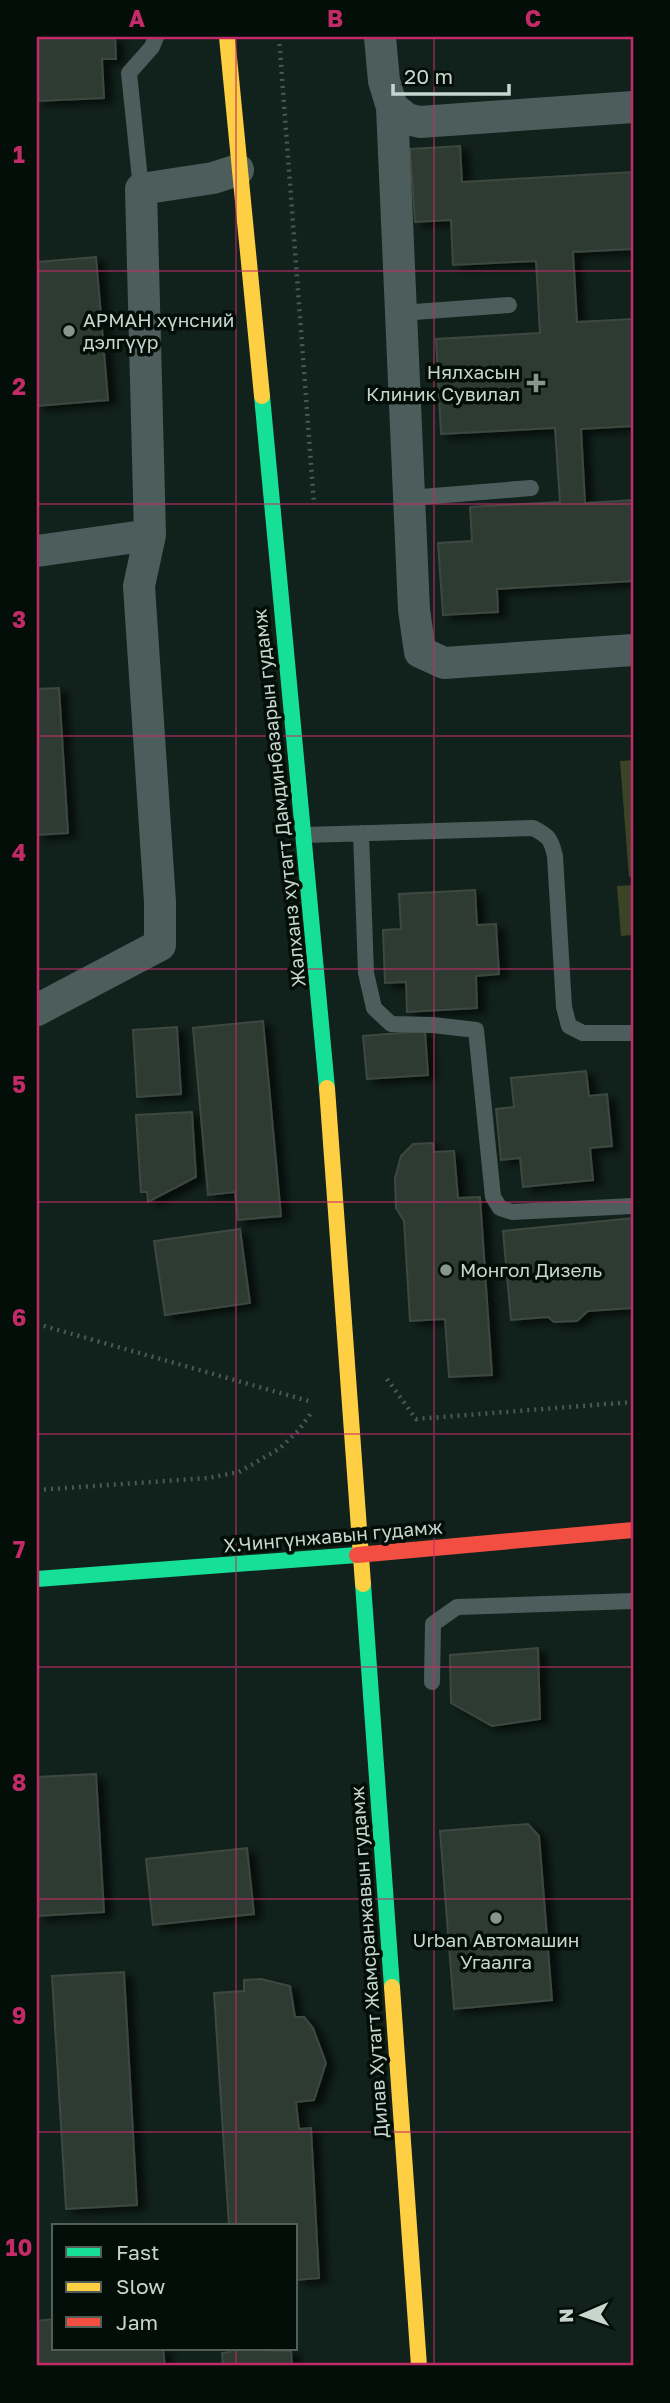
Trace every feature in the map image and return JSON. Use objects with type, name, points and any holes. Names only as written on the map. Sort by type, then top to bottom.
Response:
[{"type":"main road","name":"Жалханз хутагт Дамдинбазарын гудамж","points":[[227,37],[322,1020],[360,1555]]},
{"type":"main road","name":"Х.Чингүнжавын гудамж","points":[[37,1580],[633,1530]]},
{"type":"main road","name":"Дилав Хутагт Жамсранжавын гудамж","points":[[360,1555],[419,2366]]},
{"type":"street","points":[[380,37],[384,81],[392,107],[414,610],[420,652],[444,663],[633,650]]},
{"type":"street","points":[[392,107],[407,119],[420,122],[633,107]]},
{"type":"street","points":[[37,1010],[160,945],[160,902],[139,586],[150,535],[141,189],[213,178],[238,170]]},
{"type":"street","points":[[37,551],[150,535]]},
{"type":"lane","points":[[141,189],[129,73],[152,47],[156,37]]},
{"type":"lane","points":[[401,313],[509,304]]},
{"type":"lane","points":[[409,498],[531,488]]},
{"type":"lane","points":[[305,835],[533,828],[542,832],[552,840],[555,856],[564,1007],[569,1026],[583,1033],[633,1033]]},
{"type":"lane","points":[[361,833],[366,973],[374,1008],[391,1024],[476,1030],[493,1197],[500,1208],[512,1212],[633,1206]]},
{"type":"lane","points":[[432,1682],[433,1624],[457,1607],[633,1601]]},
{"type":"path","points":[[37,1324],[317,1404],[298,1431],[279,1450],[239,1472],[208,1478],[37,1490]]},
{"type":"path","points":[[416,1419],[633,1402]]},
{"type":"green space","points":[[633,760],[633,876],[629,877],[620,761]]},
{"type":"green space","points":[[633,885],[633,935],[621,936],[617,886]]},
{"type":"building","points":[[37,37],[115,37],[116,59],[102,59],[104,98],[37,101]]},
{"type":"building","name":"Нялхасын Клиник Сувилал","points":[[460,146],[462,182],[633,172],[633,249],[573,252],[577,322],[633,319],[633,426],[581,429],[585,503],[633,500],[633,581],[497,589],[498,612],[443,615],[438,543],[472,541],[470,507],[560,502],[555,428],[441,434],[436,339],[540,333],[536,261],[453,265],[451,220],[415,222],[410,149]]},
{"type":"building","name":"АРМАН хүнсний дэлгүүр","points":[[96,257],[108,400],[37,406],[37,262]]},
{"type":"building","points":[[59,688],[68,833],[37,835],[37,689]]},
{"type":"building","points":[[475,890],[477,925],[496,924],[499,974],[476,976],[477,1008],[407,1012],[406,982],[385,983],[383,930],[401,929],[399,894]]},
{"type":"building","points":[[263,1021],[281,1216],[238,1220],[235,1192],[208,1195],[193,1028]]},
{"type":"building","points":[[177,1027],[181,1094],[137,1097],[133,1030]]},
{"type":"building","points":[[425,1031],[428,1075],[367,1079],[363,1036]]},
{"type":"building","points":[[586,1071],[589,1096],[607,1094],[612,1146],[590,1148],[593,1180],[523,1187],[520,1158],[501,1160],[496,1109],[514,1107],[511,1078]]},
{"type":"building","points":[[192,1112],[196,1177],[148,1202],[147,1192],[141,1192],[136,1115]]},
{"type":"building","name":"Монгол Дизель","points":[[433,1143],[434,1152],[454,1151],[458,1198],[480,1197],[492,1375],[449,1377],[445,1319],[410,1321],[404,1221],[396,1208],[395,1178],[401,1156],[413,1144]]},
{"type":"building","points":[[633,1218],[633,1308],[588,1311],[577,1321],[554,1322],[548,1317],[511,1320],[503,1231]]},
{"type":"building","points":[[240,1229],[250,1303],[165,1315],[154,1241]]},
{"type":"building","points":[[538,1648],[540,1719],[492,1726],[451,1703],[450,1655]]},
{"type":"building","points":[[96,1774],[104,1912],[37,1916],[37,1777]]},
{"type":"building","name":"Urban Автомашин Угаалга","points":[[528,1824],[539,1836],[552,2000],[454,2009],[440,1831]]},
{"type":"building","points":[[247,1848],[254,1914],[153,1925],[146,1859]]},
{"type":"building","points":[[124,1972],[137,2205],[66,2209],[52,1976]]},
{"type":"building","points":[[261,1979],[290,1986],[295,2017],[304,2017],[313,2028],[326,2063],[314,2100],[296,2102],[299,2129],[311,2128],[319,2278],[298,2280],[298,2224],[229,2224],[214,1993],[244,1991],[244,1980]]},
{"type":"building","points":[[52,2319],[52,2350],[163,2350],[165,2366],[37,2366],[37,2321]]},
{"type":"building","points":[[291,2351],[292,2366],[223,2366],[222,2353]]},
{"type":"traffic: fast","points":[[262,396],[327,1088]]},
{"type":"traffic: fast","points":[[37,1579],[357,1555]]},
{"type":"traffic: fast","points":[[363,1584],[392,1987]]},
{"type":"traffic: slow","points":[[227,37],[262,396]]},
{"type":"traffic: slow","points":[[327,1088],[363,1584]]},
{"type":"traffic: slow","points":[[392,1987],[419,2366]]},
{"type":"traffic: jam","points":[[357,1555],[633,1530]]},
{"type":"place","name":"АРМАН хүнсний дэлгүүр","points":[[69,331]]},
{"type":"place","name":"Нялхасын Клиник Сувилал","points":[[536,383]]},
{"type":"place","name":"Монгол Дизель","points":[[446,1270]]},
{"type":"place","name":"Urban Автомашин Угаалга","points":[[496,1918]]}]
